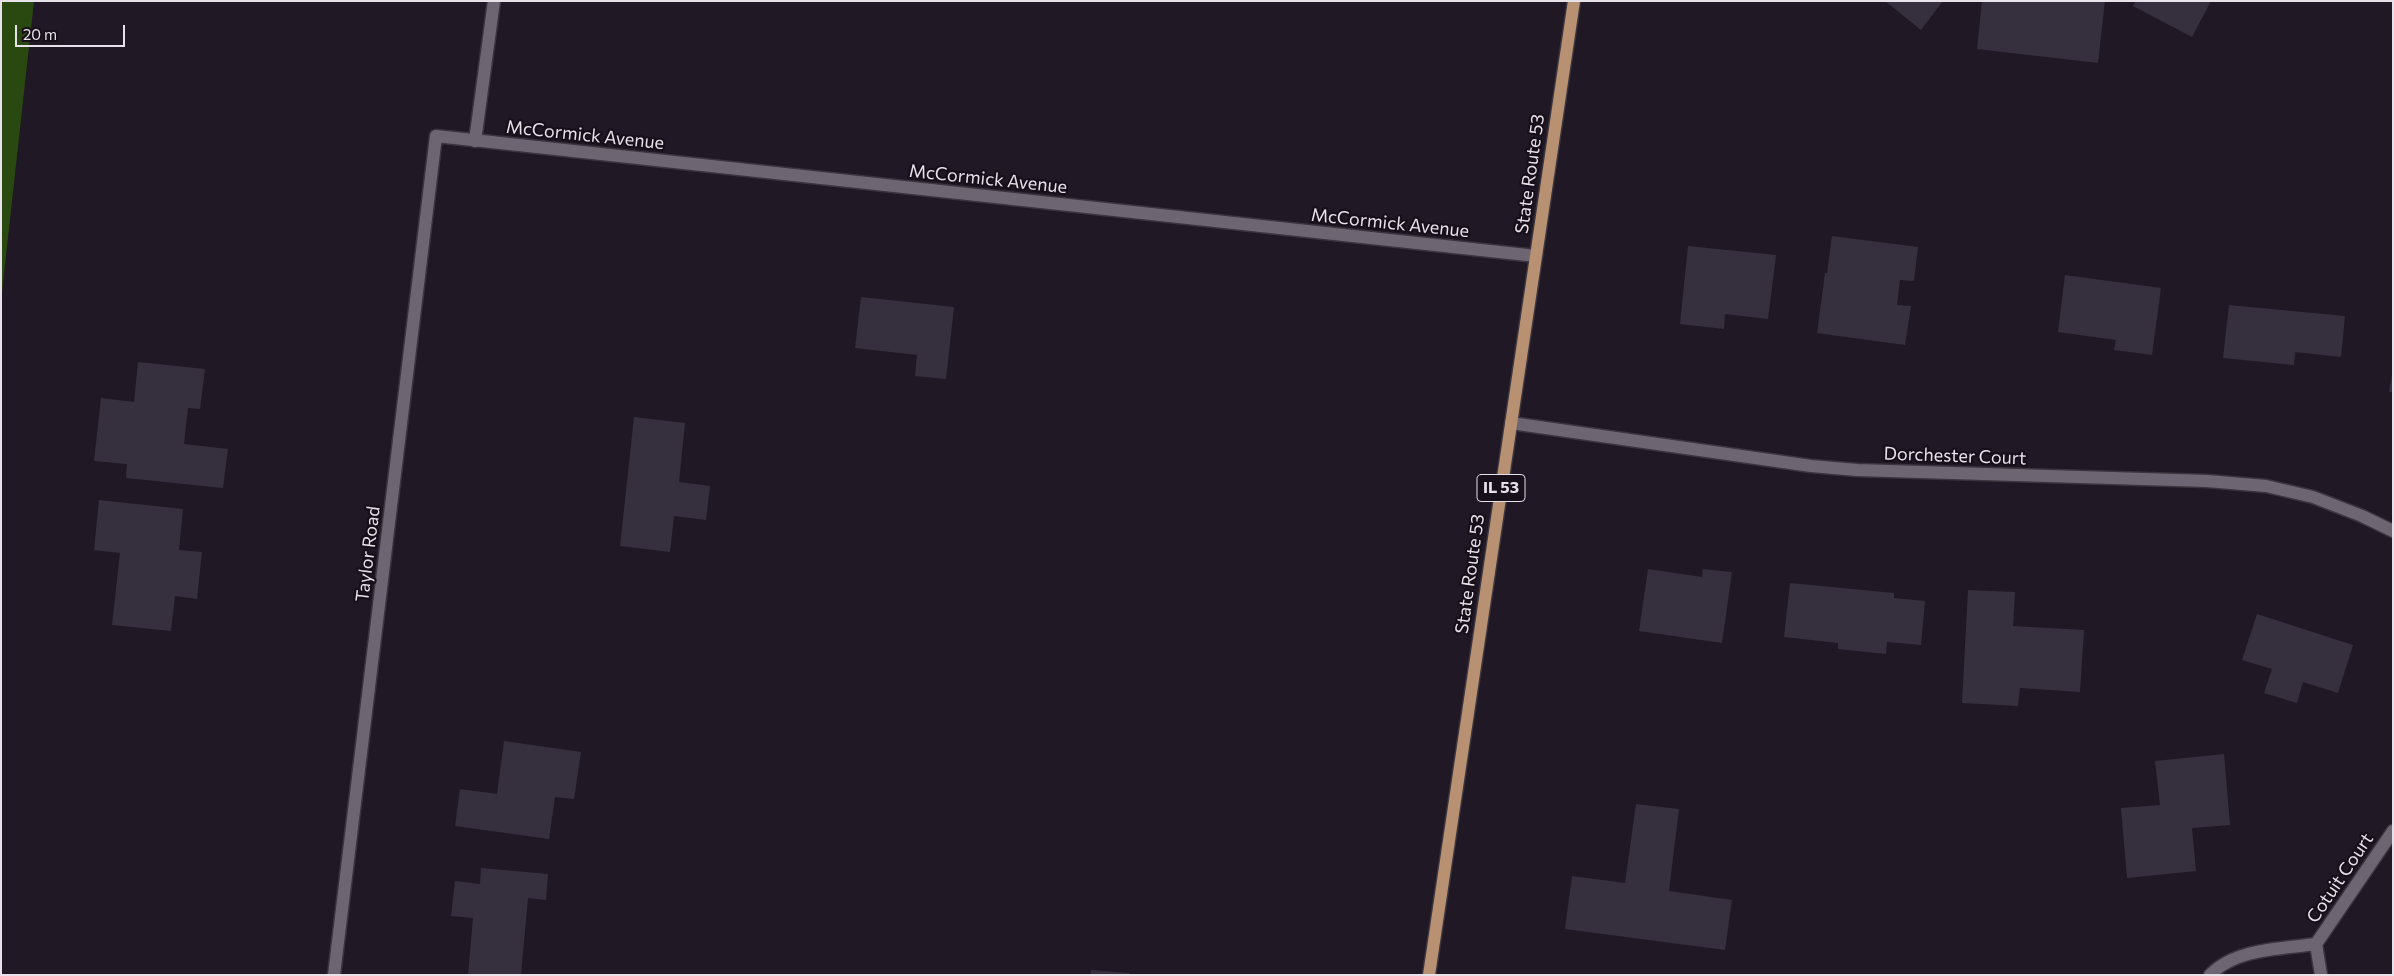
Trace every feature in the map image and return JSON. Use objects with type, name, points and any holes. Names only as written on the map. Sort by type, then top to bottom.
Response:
[{"type":"main road","name":"State Route 53","points":[[1429,975],[1574,1]]},
{"type":"street","points":[[475,141],[494,1]]},
{"type":"street","name":"McCormick Avenue","points":[[436,136],[1536,256]]},
{"type":"street","name":"Taylor Road","points":[[334,975],[436,136]]},
{"type":"street","name":"Dorchester Court","points":[[1511,423],[1811,466],[1857,470],[2207,481],[2266,486],[2313,497],[2362,516],[2393,531]]},
{"type":"street","name":"Cotuit Court","points":[[2321,975],[2316,944],[2393,832]]},
{"type":"street","name":"Cotuit Court","points":[[2210,975],[2219,966],[2240,956],[2316,944]]},
{"type":"green space","points":[[1,1],[34,1],[1,301]]},
{"type":"building","points":[[1885,1],[1943,1],[1921,30]]},
{"type":"building","points":[[1982,1],[2105,1],[2098,63],[1977,49]]},
{"type":"building","points":[[2136,1],[2211,1],[2192,37],[2133,6]]},
{"type":"building","points":[[1832,236],[1918,247],[1914,281],[1900,280],[1897,305],[1911,306],[1905,345],[1817,333]]},
{"type":"building","points":[[1688,246],[1776,255],[1768,319],[1725,314],[1724,329],[1680,324]]},
{"type":"building","points":[[2065,275],[2161,288],[2152,355],[2114,350],[2116,340],[2058,332]]},
{"type":"building","points":[[861,297],[954,307],[946,379],[915,376],[917,355],[855,348]]},
{"type":"building","points":[[2229,305],[2345,316],[2341,357],[2295,352],[2294,365],[2223,358]]},
{"type":"building","points":[[138,362],[205,369],[200,409],[188,408],[184,444],[228,449],[223,488],[126,478],[127,464],[94,461],[101,398],[134,402]]},
{"type":"building","points":[[2392,375],[2393,392],[2389,392]]},
{"type":"building","points":[[634,417],[685,423],[679,482],[710,486],[706,520],[674,516],[670,552],[620,546]]},
{"type":"building","points":[[99,500],[183,509],[179,550],[202,552],[197,599],[175,596],[171,631],[112,625],[120,553],[94,550]]},
{"type":"building","points":[[1648,569],[1702,577],[1703,569],[1732,572],[1722,643],[1639,631]]},
{"type":"building","points":[[1790,583],[1894,593],[1894,598],[1925,601],[1921,645],[1887,642],[1886,654],[1838,649],[1838,643],[1784,637]]},
{"type":"building","points":[[1968,590],[2015,592],[2013,626],[2084,630],[2080,692],[2020,688],[2018,706],[1962,703]]},
{"type":"building","points":[[2257,614],[2353,645],[2338,693],[2303,682],[2297,703],[2264,693],[2272,669],[2242,660]]},
{"type":"building","points":[[504,741],[581,752],[574,799],[555,797],[549,839],[455,826],[460,789],[497,794]]},
{"type":"building","points":[[2224,754],[2230,825],[2192,828],[2196,871],[2127,878],[2121,808],[2160,805],[2155,761]]},
{"type":"building","points":[[1636,804],[1679,809],[1669,891],[1732,900],[1725,950],[1565,929],[1572,876],[1625,883]]},
{"type":"building","points":[[481,868],[548,874],[546,900],[528,898],[521,975],[468,975],[473,918],[451,916],[455,881],[480,884]]},
{"type":"building","points":[[1091,970],[1129,973],[1129,975],[1090,975]]}]
